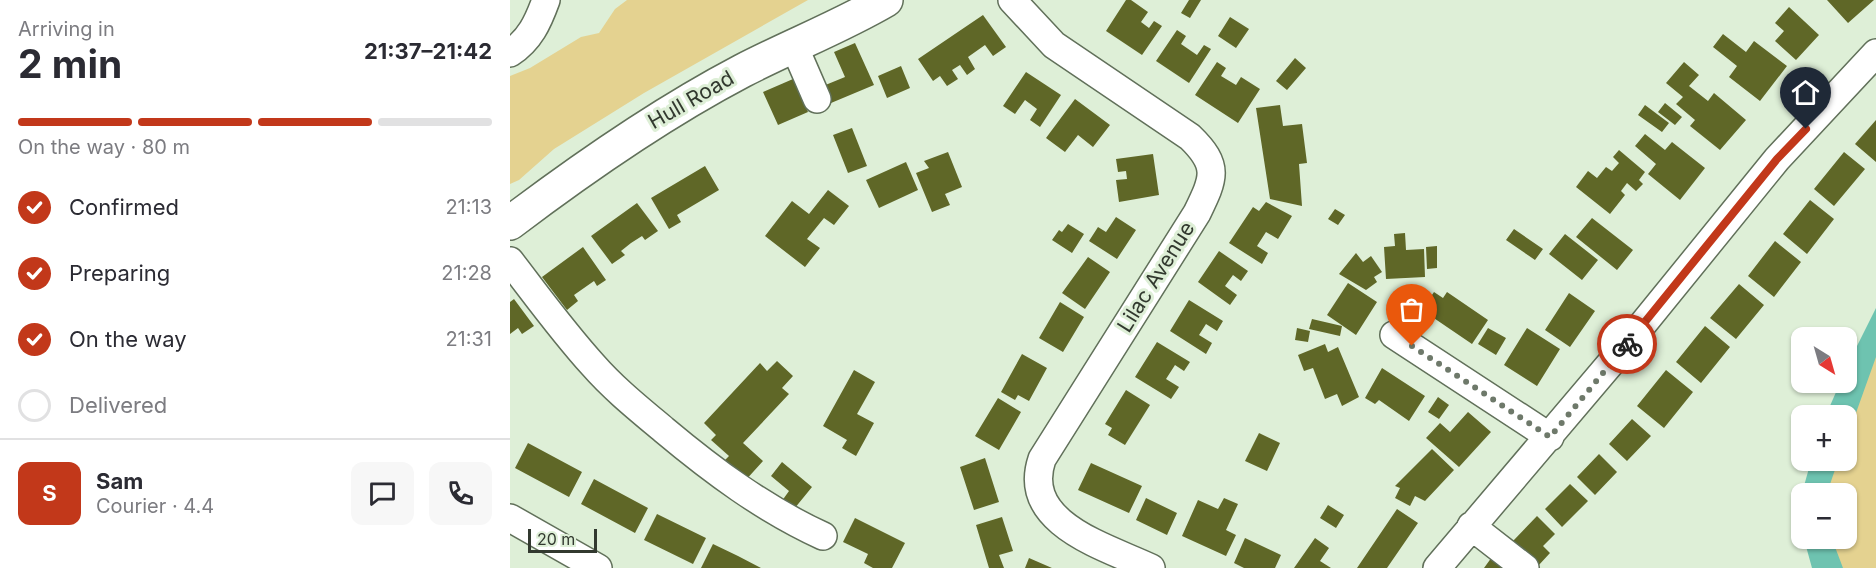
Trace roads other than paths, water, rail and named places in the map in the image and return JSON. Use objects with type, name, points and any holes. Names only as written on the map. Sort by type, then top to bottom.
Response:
[{"type":"main road","name":"Hull Road","points":[[510,223],[625,139],[743,70],[886,0]]},
{"type":"street","points":[[510,53],[518,48],[537,25],[546,0]]},
{"type":"street","name":"Lilac Avenue","points":[[1012,0],[1054,45],[1190,137],[1206,152],[1212,168],[1209,188],[1197,213],[1042,459],[1037,473],[1040,493],[1048,510],[1058,522],[1073,532],[1151,568]]},
{"type":"street","points":[[794,46],[817,99]]},
{"type":"street","points":[[1437,568],[1550,437],[1777,159],[1876,53]]},
{"type":"street","points":[[510,261],[594,367],[631,402],[720,474],[759,502],[798,525],[824,536]]},
{"type":"street","points":[[1395,335],[1550,437]]},
{"type":"street","points":[[510,518],[598,568]]},
{"type":"street","points":[[1472,526],[1525,568]]},
{"type":"water","points":[[1876,308],[1876,357],[1857,410],[1857,405],[1830,405],[1836,393],[1857,393],[1857,346]]},
{"type":"water","points":[[1808,471],[1835,471],[1830,483],[1805,483]]},
{"type":"water","points":[[1807,549],[1836,549],[1843,568],[1812,568]]}]
